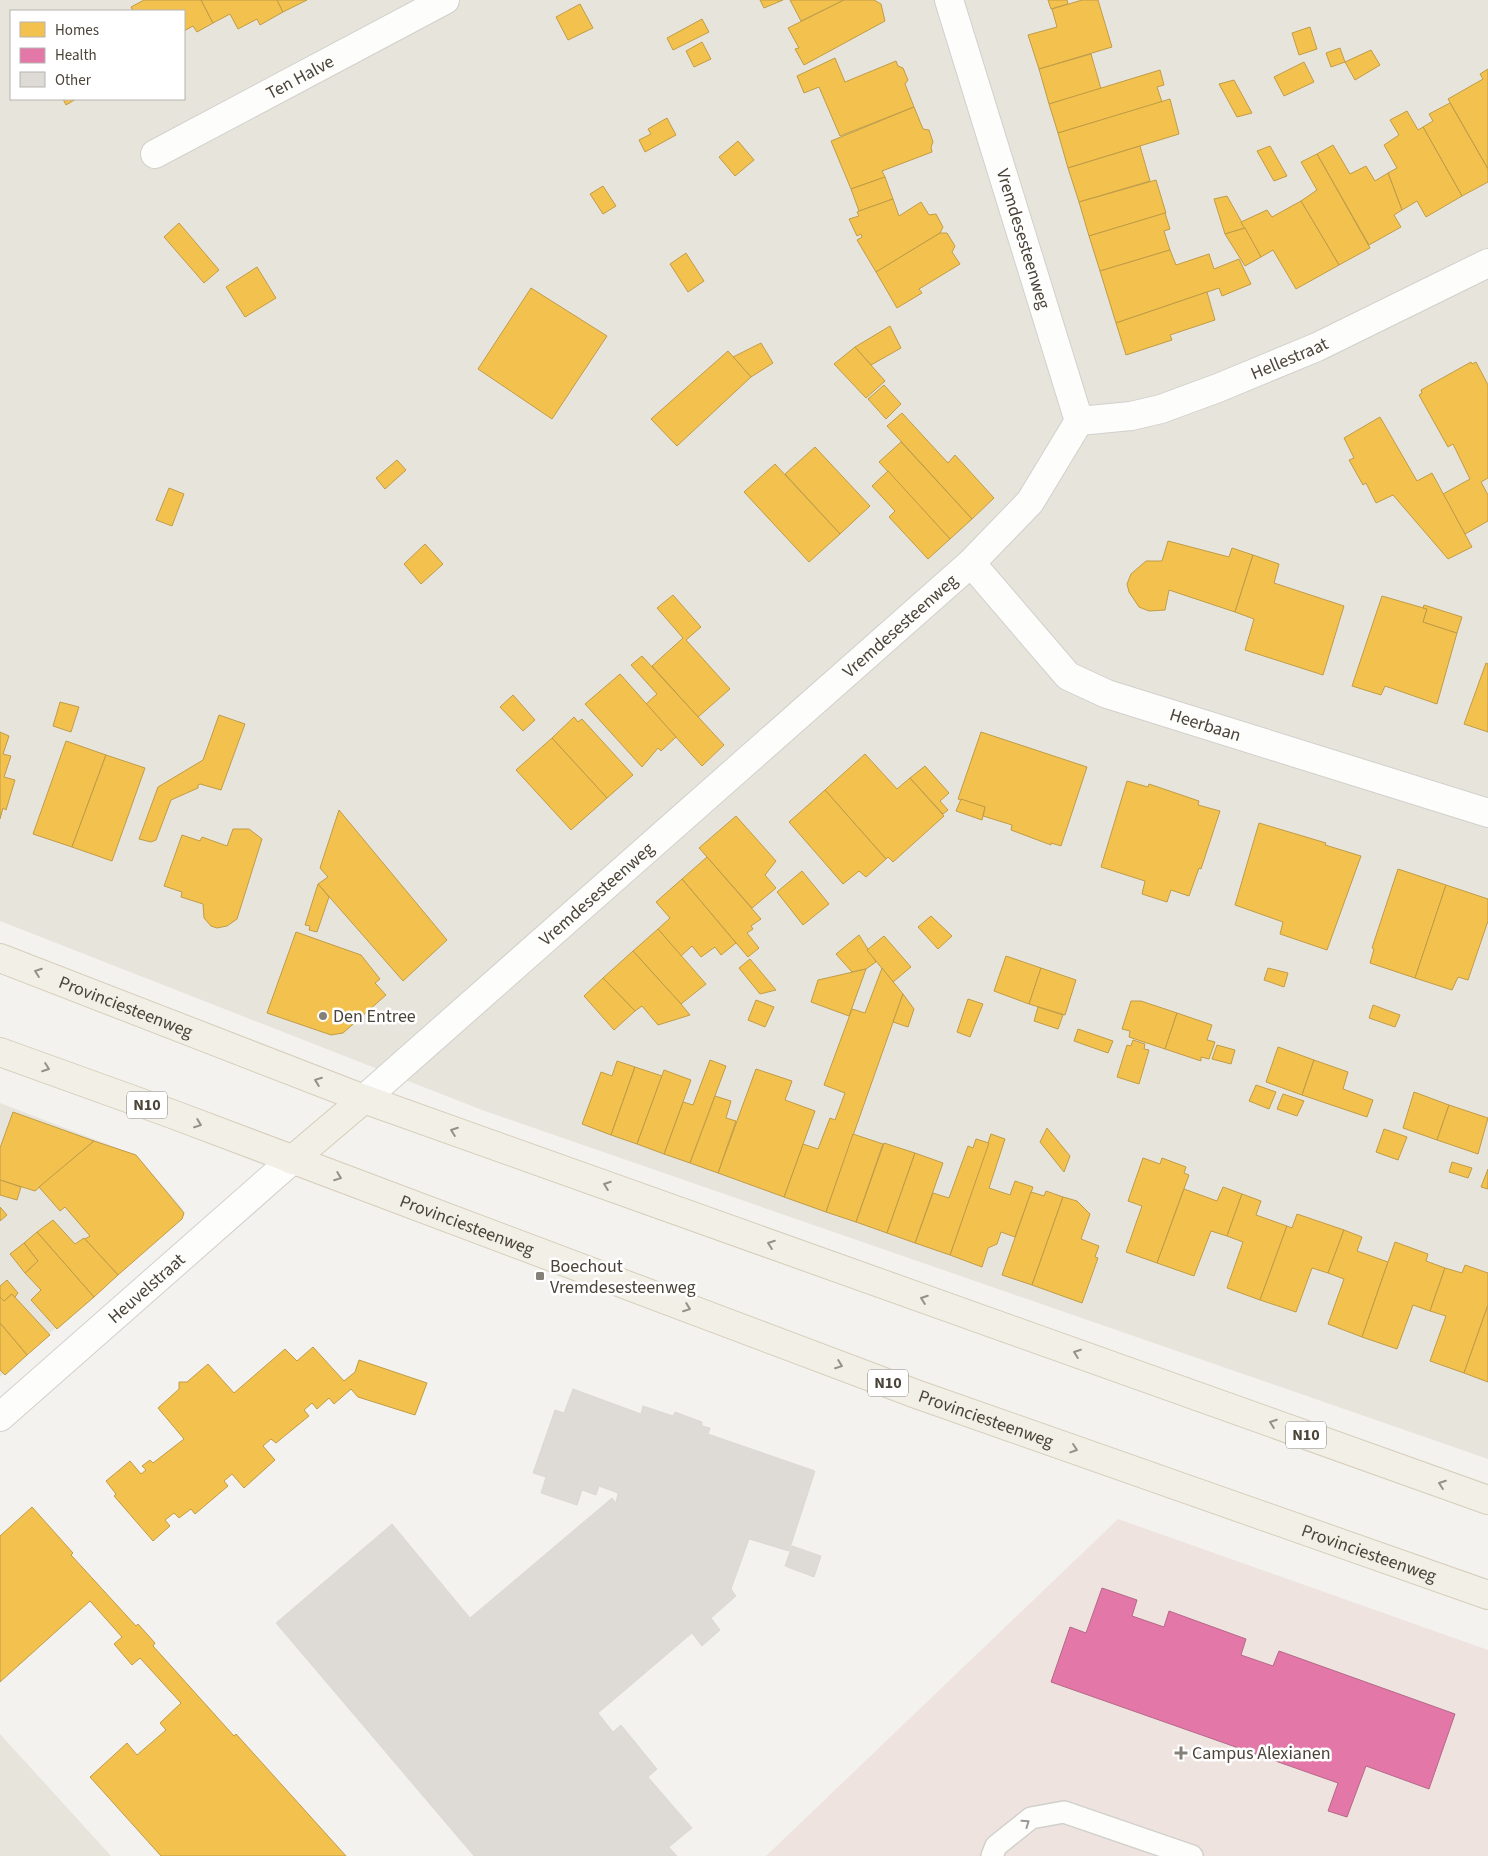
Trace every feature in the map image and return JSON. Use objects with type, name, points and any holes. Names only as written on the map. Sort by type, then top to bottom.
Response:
[{"type":"main road","name":"Provinciesteenweg","points":[[0,958],[364,1099],[1488,1500]]},
{"type":"main road","name":"Provinciesteenweg","points":[[0,1052],[916,1394],[1488,1595]]},
{"type":"main road","points":[[292,1160],[364,1099]]},
{"type":"street","name":"Ten Halve","points":[[155,154],[444,0]]},
{"type":"street","name":"Vremdesesteenweg","points":[[364,1099],[971,563],[1030,502],[1079,421],[949,0]]},
{"type":"street","name":"Hellestraat","points":[[1079,421],[1131,416],[1161,409],[1218,388],[1317,348],[1488,263]]},
{"type":"street","name":"Heerbaan","points":[[971,563],[1068,676],[1107,694],[1488,813]]},
{"type":"street","name":"Heuvelstraat","points":[[0,1417],[292,1160]]},
{"type":"lane","points":[[992,1856],[996,1846],[1031,1818],[1064,1812],[1192,1856]]},
{"type":"shaded area","points":[[0,0],[1488,0],[1488,1459],[482,1110],[0,921]]},
{"type":"shaded area","points":[[0,1103],[136,1155],[183,1209],[184,1215],[0,1377]]},
{"type":"shaded area","name":"Campus Alexianen","points":[[1118,1519],[1488,1650],[1488,1856],[766,1856]]},
{"type":"shaded area","points":[[0,1734],[111,1856],[0,1856]]},
{"type":"building: Homes","points":[[144,0],[201,0],[213,23],[197,32],[193,26],[185,30],[185,10],[132,10],[131,7]]},
{"type":"building: Homes","points":[[201,0],[277,0],[283,12],[260,25],[257,19],[238,29],[230,14],[213,23]]},
{"type":"building: Homes","points":[[277,0],[307,0],[283,12]]},
{"type":"building: Homes","points":[[760,0],[783,0],[764,8]]},
{"type":"building: Homes","points":[[790,0],[844,0],[801,21]]},
{"type":"building: Homes","points":[[844,0],[874,0],[881,4],[885,21],[804,65],[795,49],[799,48],[788,28]]},
{"type":"building: Homes","points":[[1048,0],[1067,0],[1068,4],[1051,9]]},
{"type":"building: Homes","points":[[1082,0],[1098,0],[1112,47],[1039,69],[1028,35],[1057,27],[1052,9]]},
{"type":"building: Homes","points":[[580,4],[593,28],[568,40],[556,17]]},
{"type":"building: Homes","points":[[702,19],[709,32],[673,50],[667,38]]},
{"type":"building: Homes","points":[[1310,27],[1317,49],[1299,55],[1292,33]]},
{"type":"building: Homes","points":[[702,42],[711,59],[694,67],[686,51]]},
{"type":"building: Homes","points":[[1340,48],[1345,62],[1331,67],[1326,53]]},
{"type":"building: Homes","points":[[1371,50],[1380,65],[1355,80],[1345,62]]},
{"type":"building: Homes","points":[[1091,54],[1101,89],[1049,104],[1039,69]]},
{"type":"building: Homes","points":[[835,58],[845,82],[896,61],[898,66],[903,68],[908,80],[905,84],[914,107],[840,136],[819,87],[804,93],[797,76]]},
{"type":"building: Homes","points":[[1304,62],[1314,82],[1284,96],[1274,77]]},
{"type":"building: Homes","points":[[1488,69],[1488,169],[1448,99],[1483,79],[1480,74]]},
{"type":"building: Homes","points":[[1160,70],[1164,85],[1157,87],[1162,102],[1058,133],[1049,104]]},
{"type":"building: Homes","points":[[1234,80],[1252,113],[1237,117],[1219,84]]},
{"type":"building: Homes","points":[[1170,99],[1179,134],[1068,168],[1058,133]]},
{"type":"building: Homes","points":[[64,100],[74,100],[66,105]]},
{"type":"building: Homes","points":[[1450,103],[1488,169],[1488,182],[1462,196],[1423,127],[1433,121],[1429,114]]},
{"type":"building: Homes","points":[[914,107],[923,129],[929,130],[933,142],[932,152],[882,171],[885,177],[851,189],[831,141]]},
{"type":"building: Homes","points":[[1407,111],[1418,130],[1423,127],[1462,196],[1426,217],[1417,201],[1402,210],[1388,173],[1397,168],[1384,145],[1399,135],[1390,120]]},
{"type":"building: Homes","points":[[667,118],[676,135],[645,152],[639,140],[651,134],[648,129]]},
{"type":"building: Homes","points":[[738,141],[754,160],[735,176],[719,157]]},
{"type":"building: Homes","points":[[1333,145],[1350,174],[1366,166],[1375,181],[1388,173],[1402,210],[1394,215],[1401,227],[1369,245],[1317,154]]},
{"type":"building: Homes","points":[[1140,146],[1150,181],[1079,202],[1068,168]]},
{"type":"building: Homes","points":[[1270,146],[1287,176],[1274,181],[1257,151]]},
{"type":"building: Homes","points":[[1317,154],[1370,248],[1339,265],[1301,201],[1317,190],[1301,162]]},
{"type":"building: Homes","points":[[885,177],[893,199],[859,211],[851,189]]},
{"type":"building: Homes","points":[[1156,180],[1166,213],[1089,236],[1079,202]]},
{"type":"building: Homes","points":[[603,186],[616,206],[603,214],[590,194]]},
{"type":"building: Homes","points":[[1227,196],[1245,228],[1225,234],[1214,199]]},
{"type":"building: Homes","points":[[893,199],[899,216],[921,202],[929,215],[936,214],[943,227],[940,233],[876,272],[857,240],[862,237],[861,234],[857,236],[849,219],[859,216],[857,212],[859,211]]},
{"type":"building: Homes","points":[[1301,201],[1339,265],[1296,289],[1273,250],[1261,257],[1241,222],[1267,210],[1272,217]]},
{"type":"building: Homes","points":[[1165,213],[1170,229],[1164,231],[1170,250],[1100,271],[1089,236]]},
{"type":"building: Homes","points":[[179,223],[219,270],[204,283],[164,237]]},
{"type":"building: Homes","points":[[1245,228],[1261,257],[1245,266],[1225,234]]},
{"type":"building: Homes","points":[[940,233],[947,233],[955,246],[952,252],[960,264],[919,289],[922,293],[897,308],[876,272]]},
{"type":"building: Homes","points":[[1170,250],[1176,265],[1209,254],[1214,269],[1239,259],[1251,284],[1222,296],[1219,288],[1116,323],[1100,271]]},
{"type":"building: Homes","points":[[686,253],[704,281],[688,292],[670,264]]},
{"type":"building: Homes","points":[[257,267],[276,298],[245,317],[226,287]]},
{"type":"building: Homes","points":[[531,288],[607,336],[552,419],[478,369]]},
{"type":"building: Homes","points":[[1207,292],[1215,320],[1170,335],[1172,340],[1126,355],[1116,323]]},
{"type":"building: Homes","points":[[890,326],[901,348],[871,365],[855,347]]},
{"type":"building: Homes","points":[[761,343],[773,363],[751,377],[733,357]]},
{"type":"building: Homes","points":[[855,347],[885,381],[866,398],[834,364]]},
{"type":"building: Homes","points":[[728,351],[751,377],[677,446],[651,419]]},
{"type":"building: Homes","points":[[1471,362],[1472,364],[1476,362],[1488,385],[1488,478],[1481,482],[1488,495],[1488,521],[1465,534],[1443,494],[1470,479],[1453,444],[1448,447],[1419,395],[1422,393],[1421,390]]},
{"type":"building: Homes","points":[[884,385],[901,404],[886,419],[868,399]]},
{"type":"building: Homes","points":[[902,413],[948,463],[955,455],[994,498],[972,519],[887,426]]},
{"type":"building: Homes","points":[[1380,417],[1417,481],[1432,473],[1472,547],[1448,559],[1393,495],[1376,503],[1366,483],[1363,485],[1349,460],[1354,458],[1344,438]]},
{"type":"building: Homes","points":[[901,442],[972,519],[950,539],[879,462]]},
{"type":"building: Homes","points":[[815,447],[870,506],[840,534],[785,474]]},
{"type":"building: Homes","points":[[397,460],[406,470],[385,489],[376,478]]},
{"type":"building: Homes","points":[[775,464],[840,534],[809,562],[744,492]]},
{"type":"building: Homes","points":[[888,471],[950,539],[928,559],[889,517],[895,511],[872,486]]},
{"type":"building: Homes","points":[[169,488],[184,494],[172,526],[156,520]]},
{"type":"building: Homes","points":[[1168,541],[1229,557],[1232,548],[1253,555],[1235,612],[1169,590],[1165,610],[1149,611],[1139,607],[1129,592],[1127,584],[1131,574],[1146,561],[1162,561]]},
{"type":"building: Homes","points":[[425,544],[443,564],[421,584],[404,564]]},
{"type":"building: Homes","points":[[1253,555],[1279,564],[1274,583],[1344,606],[1323,675],[1245,650],[1254,619],[1235,612]]},
{"type":"building: Homes","points":[[673,595],[701,627],[686,640],[730,689],[698,717],[652,666],[683,638],[657,608]]},
{"type":"building: Homes","points":[[1382,596],[1427,609],[1423,622],[1457,633],[1437,704],[1385,686],[1381,695],[1352,686]]},
{"type":"building: Homes","points":[[1424,605],[1462,617],[1457,633],[1423,622],[1427,609],[1423,608]]},
{"type":"building: Homes","points":[[642,656],[724,745],[702,766],[646,704],[657,694],[631,665]]},
{"type":"building: Homes","points":[[1486,663],[1488,664],[1488,732],[1464,724]]},
{"type":"building: Homes","points":[[620,674],[676,737],[661,751],[658,748],[642,767],[585,704]]},
{"type":"building: Homes","points":[[513,695],[535,720],[523,731],[500,707]]},
{"type":"building: Homes","points":[[60,702],[79,707],[71,732],[53,726]]},
{"type":"building: Homes","points":[[219,715],[245,724],[221,790],[200,784],[198,788],[171,800],[156,840],[151,842],[139,839],[158,787],[203,760]]},
{"type":"building: Homes","points":[[574,717],[578,722],[582,719],[633,775],[607,798],[552,738]]},
{"type":"building: Homes","points":[[0,732],[9,736],[3,754],[11,756],[4,777],[15,780],[6,810],[3,808],[0,819]]},
{"type":"building: Homes","points":[[981,732],[1087,767],[1061,846],[1051,843],[1051,845],[1011,830],[1012,825],[983,816],[985,807],[958,799]]},
{"type":"building: Homes","points":[[552,738],[607,798],[571,830],[516,770]]},
{"type":"building: Homes","points":[[66,741],[106,755],[72,847],[33,834]]},
{"type":"building: Homes","points":[[865,754],[897,789],[910,778],[944,816],[893,862],[888,857],[886,859],[825,790]]},
{"type":"building: Homes","points":[[106,755],[145,768],[112,861],[72,847]]},
{"type":"building: Homes","points":[[925,766],[949,793],[940,801],[948,810],[943,814],[910,778]]},
{"type":"building: Homes","points":[[1127,781],[1148,787],[1149,784],[1199,801],[1198,805],[1220,811],[1201,869],[1199,868],[1189,896],[1171,890],[1167,902],[1142,894],[1145,881],[1101,867]]},
{"type":"building: Homes","points":[[825,790],[886,859],[866,877],[859,871],[843,884],[789,822]]},
{"type":"building: Homes","points":[[961,799],[985,807],[982,820],[956,811]]},
{"type":"building: Homes","points":[[339,810],[447,940],[403,981],[318,884],[328,877],[320,868]]},
{"type":"building: Homes","points":[[736,816],[776,861],[765,875],[776,888],[752,908],[699,848]]},
{"type":"building: Homes","points":[[1259,823],[1326,843],[1325,845],[1361,856],[1327,950],[1280,934],[1283,922],[1235,905]]},
{"type":"building: Homes","points":[[233,829],[249,829],[262,839],[237,919],[227,926],[217,928],[211,926],[204,918],[203,904],[181,897],[182,892],[164,886],[182,835],[200,841],[202,837],[227,846]]},
{"type":"building: Homes","points":[[707,857],[761,919],[751,926],[753,929],[747,933],[759,948],[748,957],[682,879]]},
{"type":"building: Homes","points":[[1398,869],[1446,885],[1415,978],[1370,963],[1374,949],[1372,948]]},
{"type":"building: Homes","points":[[802,871],[829,904],[803,925],[777,892]]},
{"type":"building: Homes","points":[[682,879],[736,943],[721,955],[715,947],[701,957],[692,946],[681,956],[658,929],[670,918],[656,902]]},
{"type":"building: Homes","points":[[318,884],[329,897],[317,932],[309,930],[310,926],[305,925]]},
{"type":"building: Homes","points":[[1446,885],[1488,899],[1488,921],[1468,980],[1458,977],[1452,990],[1415,978]]},
{"type":"building: Homes","points":[[931,916],[952,936],[938,949],[918,927]]},
{"type":"building: Homes","points":[[658,929],[706,984],[681,1004],[633,951]]},
{"type":"building: Homes","points":[[296,932],[361,955],[380,979],[375,983],[386,995],[343,1033],[331,1035],[267,1013]]},
{"type":"building: Homes","points":[[859,935],[876,962],[866,969],[852,972],[836,954]]},
{"type":"building: Homes","points":[[884,936],[911,967],[893,982],[867,950]]},
{"type":"building: Homes","points":[[633,951],[690,1015],[658,1025],[642,1006],[635,1011],[603,978]]},
{"type":"building: Homes","points":[[1006,956],[1041,968],[1029,1004],[994,991]]},
{"type":"building: Homes","points":[[750,959],[776,990],[760,994],[739,968]]},
{"type":"building: Homes","points":[[882,968],[903,994],[826,1212],[784,1197],[803,1144],[818,1149],[830,1118],[835,1120],[845,1093],[824,1085],[852,1009],[865,1013]]},
{"type":"building: Homes","points":[[1041,968],[1076,980],[1065,1015],[1029,1004]]},
{"type":"building: Homes","points":[[1268,968],[1288,973],[1284,987],[1264,980]]},
{"type":"building: Homes","points":[[866,969],[849,1016],[811,1002],[818,980]]},
{"type":"building: Homes","points":[[603,978],[635,1011],[614,1030],[584,996]]},
{"type":"building: Homes","points":[[903,994],[914,1009],[908,1027],[893,1022]]},
{"type":"building: Homes","points":[[968,999],[983,1004],[970,1037],[957,1032]]},
{"type":"building: Homes","points":[[756,1000],[774,1007],[765,1027],[748,1020]]},
{"type":"building: Homes","points":[[1131,1001],[1141,1001],[1177,1013],[1165,1049],[1129,1037],[1130,1031],[1122,1029]]},
{"type":"building: Homes","points":[[1373,1005],[1400,1015],[1395,1027],[1369,1018]]},
{"type":"building: Homes","points":[[1038,1007],[1063,1015],[1058,1029],[1034,1021]]},
{"type":"building: Homes","points":[[1177,1013],[1212,1025],[1207,1040],[1215,1042],[1209,1059],[1201,1057],[1201,1061],[1165,1049]]},
{"type":"building: Homes","points":[[1078,1029],[1113,1041],[1108,1053],[1074,1041]]},
{"type":"building: Homes","points":[[1133,1040],[1145,1044],[1144,1049],[1149,1050],[1139,1084],[1117,1077],[1127,1045],[1131,1046]]},
{"type":"building: Homes","points":[[1217,1045],[1235,1050],[1231,1064],[1212,1059]]},
{"type":"building: Homes","points":[[1278,1047],[1314,1060],[1302,1095],[1266,1082]]},
{"type":"building: Homes","points":[[710,1060],[726,1066],[690,1163],[664,1154],[683,1102],[693,1105]]},
{"type":"building: Homes","points":[[1314,1060],[1348,1072],[1343,1089],[1373,1100],[1367,1117],[1302,1095]]},
{"type":"building: Homes","points":[[617,1061],[635,1067],[611,1135],[582,1124],[601,1072],[612,1076]]},
{"type":"building: Homes","points":[[635,1067],[662,1076],[637,1144],[611,1135]]},
{"type":"building: Homes","points":[[756,1069],[792,1081],[785,1100],[815,1111],[784,1197],[718,1173]]},
{"type":"building: Homes","points":[[664,1070],[691,1080],[664,1154],[637,1144]]},
{"type":"building: Homes","points":[[1256,1085],[1276,1092],[1269,1109],[1249,1101]]},
{"type":"building: Homes","points":[[1414,1092],[1449,1105],[1437,1140],[1403,1128]]},
{"type":"building: Homes","points":[[1283,1094],[1304,1101],[1297,1116],[1277,1109]]},
{"type":"building: Homes","points":[[715,1096],[731,1101],[726,1118],[736,1121],[718,1173],[690,1163]]},
{"type":"building: Homes","points":[[1449,1105],[1488,1118],[1478,1154],[1437,1140]]},
{"type":"building: Homes","points":[[13,1112],[94,1141],[35,1191],[0,1180],[0,1148]]},
{"type":"building: Homes","points":[[1047,1128],[1070,1156],[1064,1172],[1040,1142]]},
{"type":"building: Homes","points":[[1384,1129],[1407,1137],[1398,1160],[1376,1152]]},
{"type":"building: Homes","points":[[853,1134],[883,1144],[856,1222],[826,1212]]},
{"type":"building: Homes","points":[[991,1134],[1005,1139],[989,1188],[1010,1195],[1015,1181],[1033,1187],[1015,1237],[1001,1232],[997,1244],[988,1248],[982,1267],[950,1255]]},
{"type":"building: Homes","points":[[976,1139],[989,1143],[950,1255],[915,1243],[933,1193],[949,1198],[968,1146],[973,1148]]},
{"type":"building: Homes","points":[[94,1141],[136,1155],[184,1213],[182,1219],[118,1275],[85,1239],[90,1236],[65,1207],[60,1211],[39,1187]]},
{"type":"building: Homes","points":[[884,1143],[915,1153],[887,1233],[856,1222]]},
{"type":"building: Homes","points":[[915,1153],[943,1163],[915,1243],[887,1233]]},
{"type":"building: Homes","points":[[1143,1158],[1160,1164],[1162,1158],[1186,1167],[1184,1173],[1189,1175],[1157,1263],[1126,1252],[1142,1206],[1128,1201]]},
{"type":"building: Homes","points":[[1452,1162],[1472,1168],[1468,1178],[1449,1172]]},
{"type":"building: Homes","points":[[1488,1169],[1488,1189],[1481,1187]]},
{"type":"building: Homes","points":[[0,1180],[21,1187],[17,1200],[0,1195]]},
{"type":"building: Homes","points":[[1223,1187],[1242,1194],[1227,1236],[1211,1231],[1194,1276],[1157,1263],[1184,1189],[1217,1201]]},
{"type":"building: Homes","points":[[1046,1191],[1063,1197],[1032,1285],[1002,1275],[1031,1192],[1044,1196]]},
{"type":"building: Homes","points":[[1242,1194],[1261,1201],[1256,1215],[1287,1226],[1260,1300],[1227,1288],[1243,1242],[1227,1236]]},
{"type":"building: Homes","points":[[1063,1197],[1077,1201],[1090,1214],[1081,1239],[1099,1246],[1095,1257],[1098,1258],[1082,1303],[1032,1285]]},
{"type":"building: Homes","points":[[0,1207],[7,1215],[0,1221]]},
{"type":"building: Homes","points":[[1297,1214],[1344,1230],[1328,1273],[1312,1268],[1296,1312],[1260,1300],[1287,1226],[1292,1228]]},
{"type":"building: Homes","points":[[53,1220],[75,1244],[84,1238],[118,1275],[94,1297],[37,1232]]},
{"type":"building: Homes","points":[[1344,1230],[1362,1237],[1357,1251],[1388,1262],[1362,1337],[1328,1324],[1344,1279],[1328,1273]]},
{"type":"building: Homes","points":[[37,1232],[94,1297],[57,1329],[31,1300],[41,1290],[25,1273],[38,1261],[24,1243]]},
{"type":"building: Homes","points":[[1395,1242],[1428,1254],[1426,1261],[1445,1268],[1430,1311],[1413,1305],[1397,1349],[1362,1337]]},
{"type":"building: Homes","points":[[24,1243],[38,1261],[25,1273],[10,1254]]},
{"type":"building: Homes","points":[[1465,1265],[1488,1273],[1488,1305],[1464,1373],[1430,1361],[1446,1316],[1430,1311],[1445,1268],[1462,1273]]},
{"type":"building: Homes","points":[[7,1280],[18,1293],[15,1297],[12,1294],[4,1301],[0,1297],[0,1286]]},
{"type":"building: Homes","points":[[12,1294],[50,1335],[27,1355],[0,1323],[0,1297],[4,1301]]},
{"type":"building: Homes","points":[[1488,1305],[1488,1382],[1464,1373]]},
{"type":"building: Homes","points":[[0,1323],[27,1355],[5,1375],[0,1370]]},
{"type":"building: Homes","points":[[313,1347],[344,1381],[355,1372],[359,1360],[427,1383],[415,1415],[358,1397],[351,1389],[334,1404],[329,1398],[317,1409],[312,1403],[304,1410],[309,1416],[276,1443],[271,1439],[263,1446],[275,1460],[244,1488],[232,1474],[224,1481],[228,1486],[195,1514],[191,1509],[179,1518],[174,1513],[165,1520],[170,1526],[153,1541],[114,1496],[116,1494],[106,1481],[130,1461],[141,1474],[146,1470],[142,1466],[150,1460],[153,1463],[184,1439],[158,1408],[179,1389],[179,1382],[187,1382],[208,1364],[234,1393],[285,1349],[297,1361]]},
{"type":"building: Homes","points":[[32,1507],[73,1553],[71,1555],[136,1626],[138,1624],[155,1643],[153,1646],[234,1736],[236,1734],[346,1856],[161,1856],[90,1777],[127,1743],[137,1755],[166,1730],[160,1723],[181,1703],[140,1658],[132,1665],[114,1644],[122,1637],[90,1601],[0,1682],[0,1536]]},
{"type":"building: Health","points":[[1102,1588],[1137,1600],[1132,1616],[1164,1627],[1169,1611],[1246,1639],[1241,1655],[1273,1666],[1279,1651],[1455,1714],[1429,1789],[1366,1766],[1347,1817],[1328,1811],[1338,1783],[1051,1682],[1070,1627],[1086,1633]]},
{"type":"building: Other","points":[[573,1389],[641,1414],[643,1406],[673,1416],[675,1412],[702,1422],[702,1426],[710,1428],[708,1434],[815,1471],[789,1551],[749,1539],[731,1589],[736,1596],[711,1618],[720,1630],[702,1646],[692,1633],[598,1713],[613,1732],[621,1725],[657,1769],[648,1777],[692,1828],[669,1847],[677,1856],[474,1856],[276,1623],[392,1524],[470,1618],[612,1498],[616,1503],[618,1493],[599,1486],[596,1495],[582,1490],[577,1505],[541,1493],[546,1477],[533,1473],[555,1410],[564,1413]]},
{"type":"building: Other","points":[[792,1546],[821,1556],[814,1577],[785,1566]]},
{"type":"place","name":"Den Entree","points":[[323,1016]]},
{"type":"place","name":"Boechout Vremdesesteenweg","points":[[540,1276]]},
{"type":"place","name":"Campus Alexianen","points":[[1181,1753]]}]
